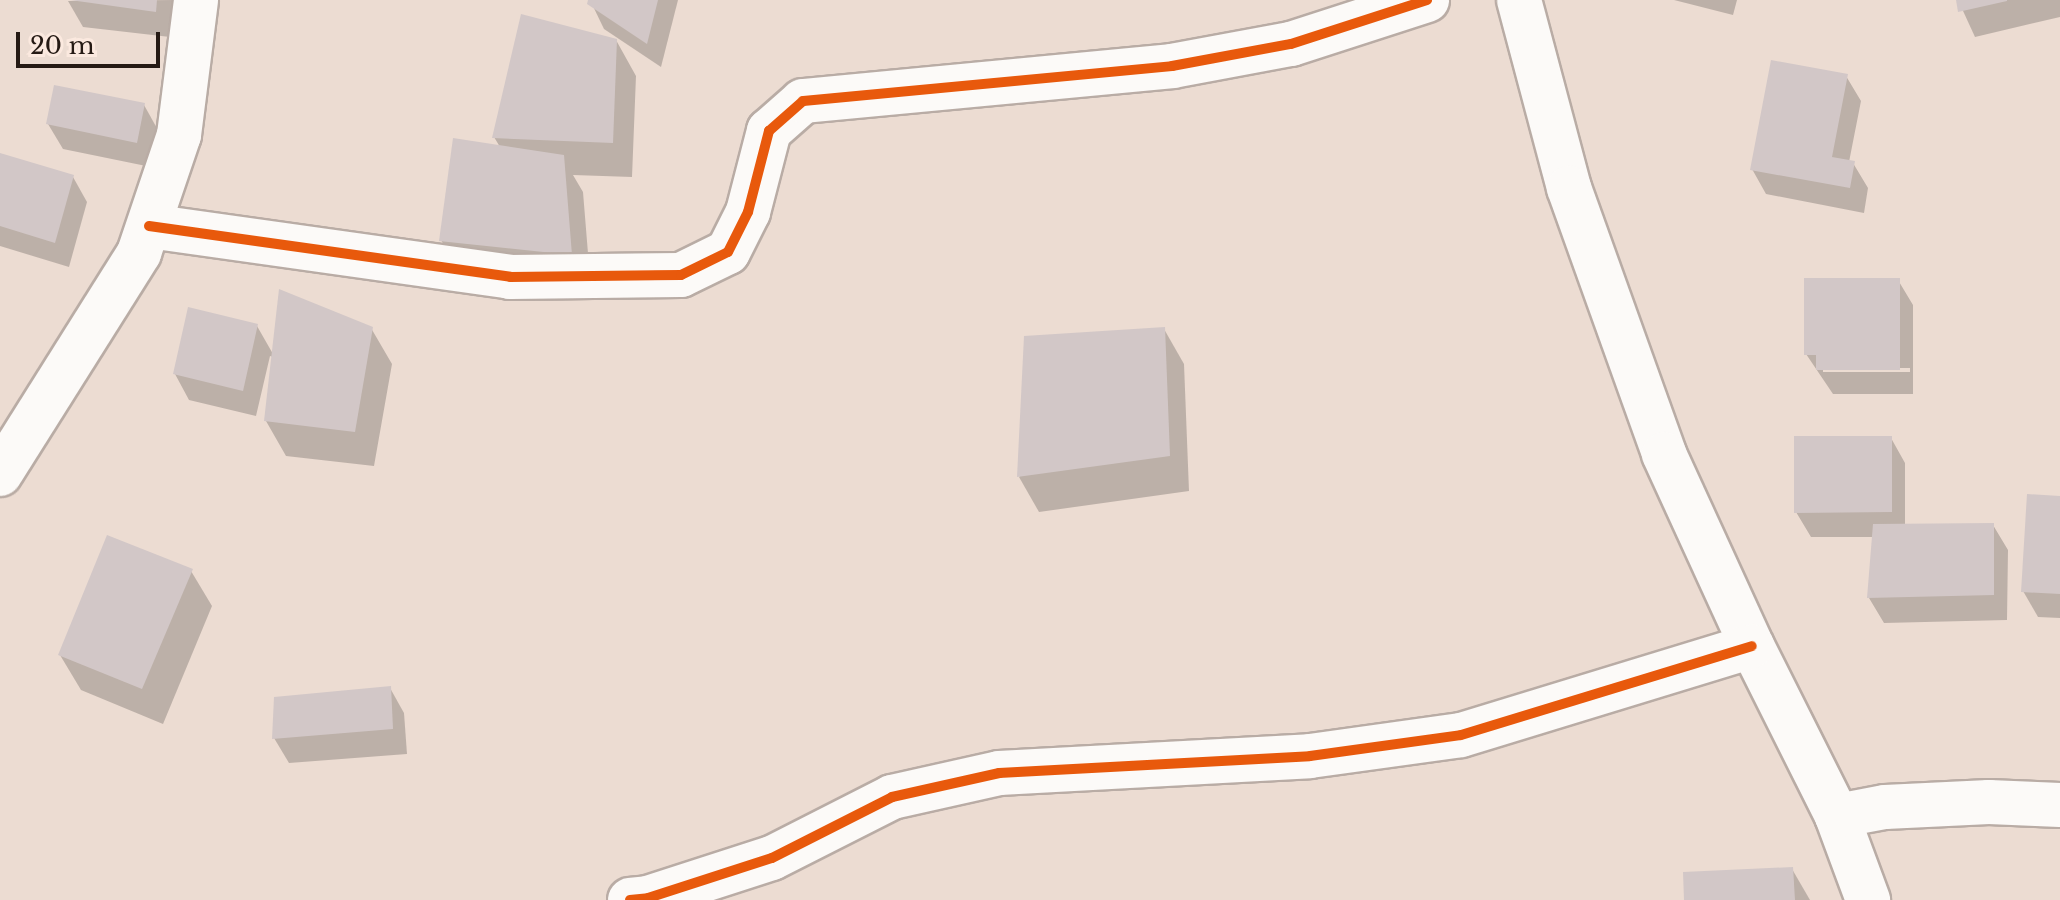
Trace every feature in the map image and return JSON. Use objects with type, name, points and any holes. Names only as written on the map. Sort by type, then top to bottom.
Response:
[{"type":"street","points":[[0,474],[139,253],[179,135],[196,0]]},
{"type":"street","points":[[149,226],[510,277],[681,275],[728,252],[748,212],[769,131],[803,101],[1172,66],[1291,44],[1427,0]]},
{"type":"street","points":[[1519,0],[1569,188],[1664,454],[1752,646],[1837,816],[1868,900]]},
{"type":"street","points":[[630,900],[648,898],[772,858],[892,797],[999,773],[1310,756],[1461,735],[1752,646]]},
{"type":"street","points":[[1837,816],[1885,807],[1989,802],[2060,805]]},
{"type":"building","points":[[70,0],[157,0],[156,12]]},
{"type":"building","points":[[588,0],[658,0],[647,44],[587,4]]},
{"type":"building","points":[[1956,0],[2007,0],[2007,1],[1958,12]]},
{"type":"building","points":[[521,14],[617,39],[613,143],[492,138]]},
{"type":"building","points":[[1771,60],[1848,74],[1832,157],[1855,161],[1850,188],[1750,170]]},
{"type":"building","points":[[54,85],[145,103],[137,143],[46,124]]},
{"type":"building","points":[[453,138],[564,155],[572,255],[439,241]]},
{"type":"building","points":[[0,153],[74,175],[55,243],[0,226]]},
{"type":"building","points":[[1804,278],[1900,278],[1900,370],[1816,370],[1816,355],[1804,355]]},
{"type":"building","points":[[279,289],[373,327],[355,432],[264,421]]},
{"type":"building","points":[[188,307],[258,324],[243,391],[173,374]]},
{"type":"building","points":[[1165,327],[1170,456],[1017,477],[1024,336]]},
{"type":"building","points":[[1794,436],[1892,436],[1892,512],[1794,513]]},
{"type":"building","points":[[2027,494],[2060,496],[2060,594],[2021,592]]},
{"type":"building","points":[[1994,523],[1994,595],[1867,598],[1873,524]]},
{"type":"building","points":[[107,535],[193,569],[142,689],[58,655]]},
{"type":"building","points":[[391,686],[393,729],[272,739],[274,697]]},
{"type":"building","points":[[1793,867],[1795,900],[1684,900],[1683,872]]},
{"type":"cycle path","points":[[149,226],[510,277],[681,275],[728,252],[748,212],[769,131],[803,101],[1172,66],[1291,44],[1427,0]]},
{"type":"cycle path","points":[[630,900],[648,898],[772,858],[892,797],[999,773],[1310,756],[1461,735],[1752,646]]}]
